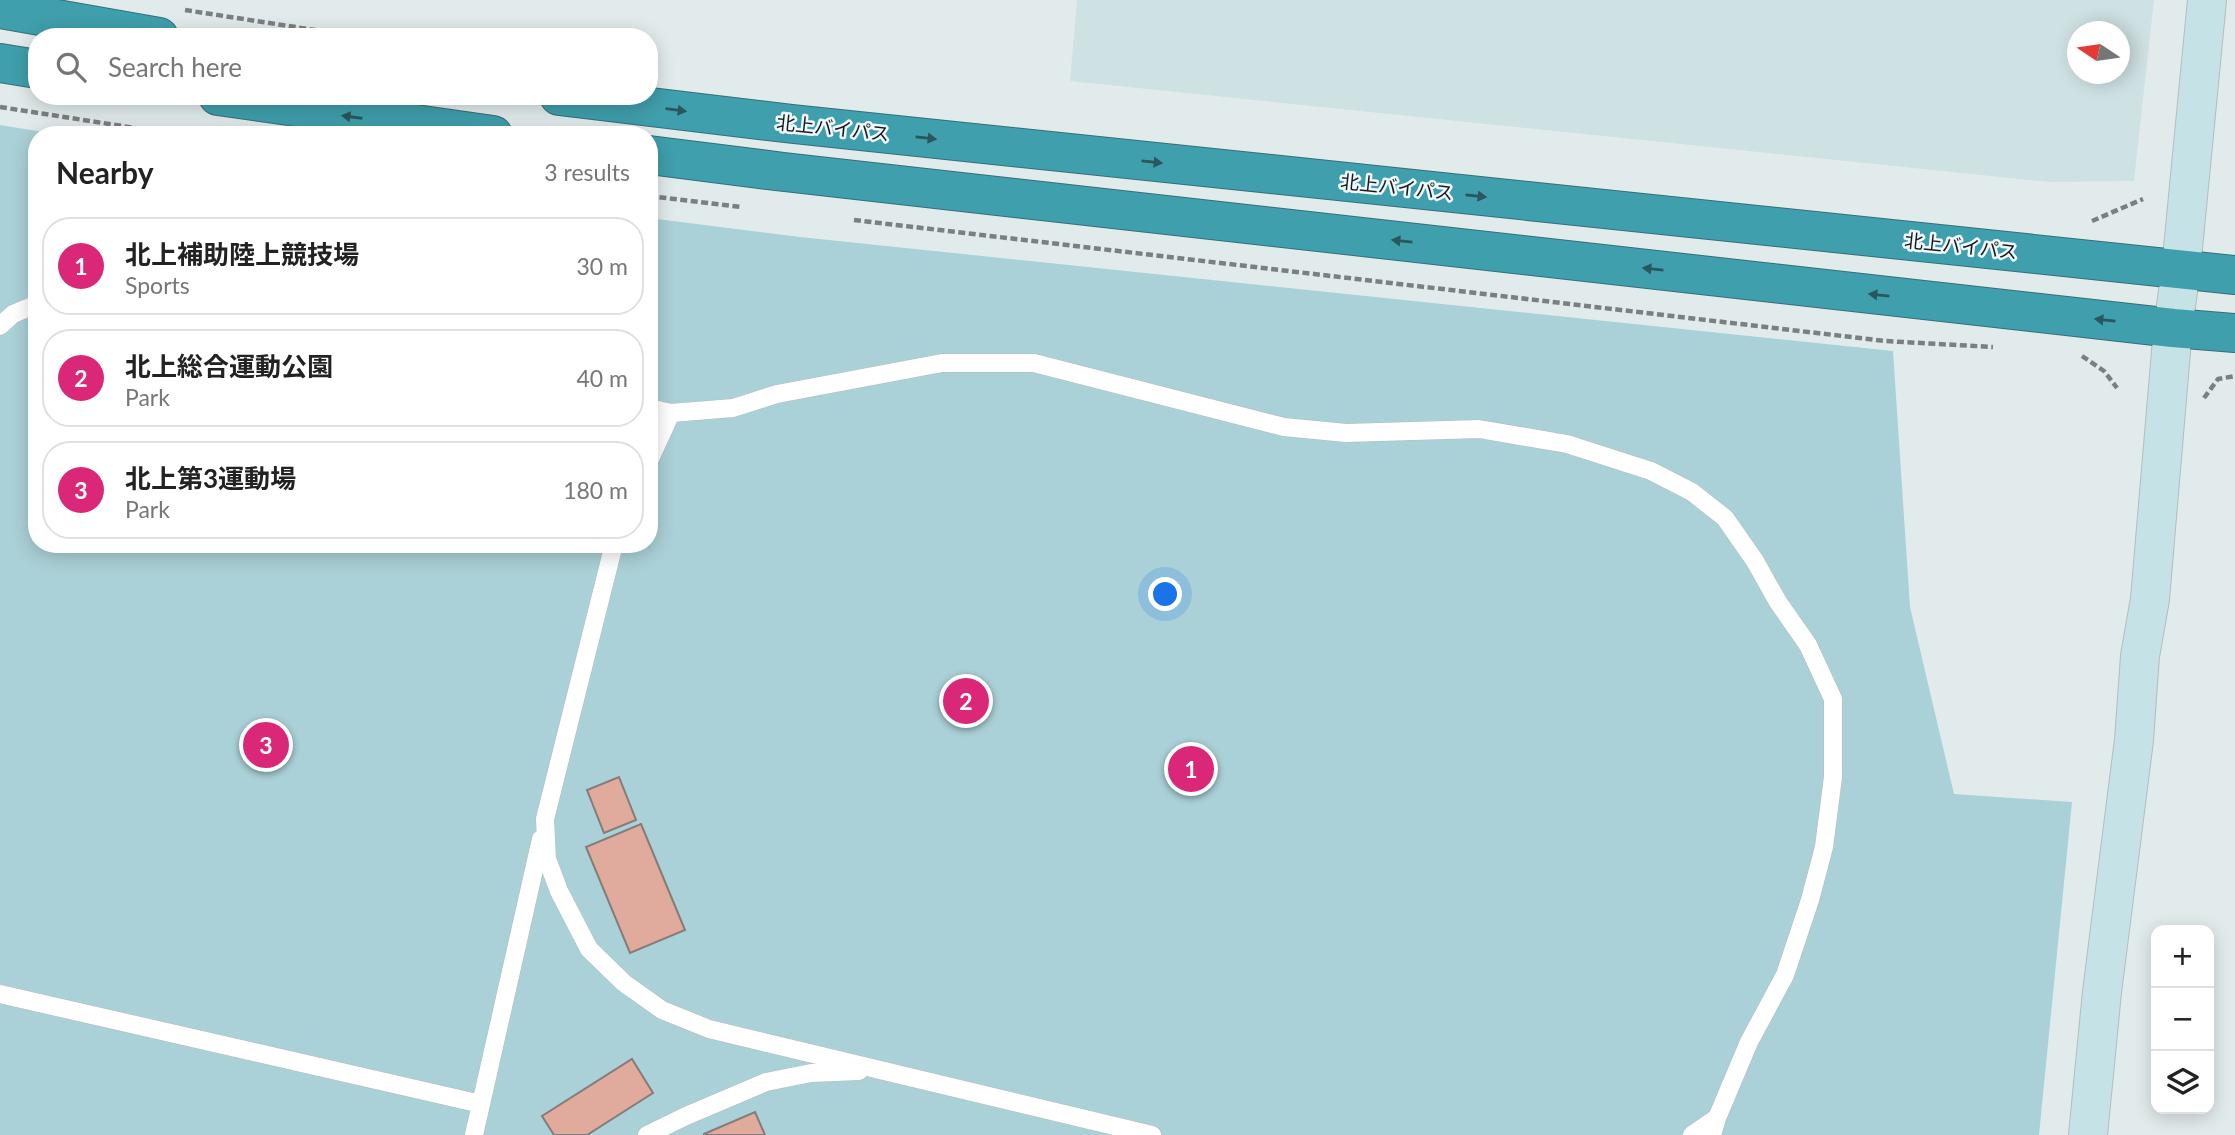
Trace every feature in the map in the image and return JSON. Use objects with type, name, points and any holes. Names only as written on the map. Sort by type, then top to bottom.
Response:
[{"type":"highway","points":[[0,9],[167,22]]},
{"type":"highway","points":[[0,63],[28,68]]},
{"type":"highway","points":[[281,105],[430,126]]},
{"type":"highway","name":"北上バイパス","points":[[635,105],[820,127],[2235,275]]},
{"type":"highway","points":[[658,156],[2235,333]]},
{"type":"street","points":[[2088,1135],[2102,992],[2134,740],[2140,656],[2150,599],[2173,328],[2207,0]]},
{"type":"lane","points":[[0,326],[13,314],[28,308]]},
{"type":"lane","points":[[658,410],[671,413],[733,408],[777,394],[942,363],[1034,363],[1284,427],[1346,433],[1479,429],[1567,443],[1651,471],[1692,492],[1725,518],[1755,561],[1778,602],[1808,645],[1833,699],[1833,777],[1824,847],[1810,900],[1785,975],[1749,1042],[1714,1127],[1692,1135]]},
{"type":"lane","points":[[658,441],[671,413]]},
{"type":"lane","points":[[474,1135],[545,819],[612,553]]},
{"type":"lane","points":[[545,819],[547,859],[559,891],[589,949],[624,983],[662,1010],[709,1028],[1152,1135]]},
{"type":"lane","points":[[0,994],[481,1104]]},
{"type":"lane","points":[[648,1135],[686,1115],[766,1082],[811,1073],[881,1070]]},
{"type":"path","points":[[167,22],[244,28]]},
{"type":"path","points":[[0,107],[122,126]]},
{"type":"path","points":[[658,197],[746,207]]},
{"type":"path","points":[[844,219],[1885,341],[2002,348]]},
{"type":"path","points":[[2073,355],[2083,356],[2104,371],[2117,387]]},
{"type":"path","points":[[2202,401],[2218,379],[2235,376]]},
{"type":"shaded area","points":[[1077,0],[2154,0],[2134,181],[2049,182],[1070,81]]},
{"type":"shaded area","points":[[0,125],[28,130],[28,553],[658,553],[658,219],[800,237],[1893,351],[1910,607],[1954,794],[2072,802],[2039,1135],[0,1135]]},
{"type":"building","points":[[619,777],[636,820],[604,833],[587,790]]},
{"type":"building","points":[[641,824],[685,930],[630,953],[586,847]]},
{"type":"building","points":[[632,1059],[653,1093],[587,1135],[554,1135],[542,1116]]},
{"type":"building","points":[[755,1112],[765,1135],[704,1135],[704,1134]]},
{"type":"place","name":"北上総合運動公園","points":[[966,701]]},
{"type":"place","name":"北上第3運動場","points":[[266,745]]},
{"type":"place","name":"北上補助陸上競技場","points":[[1191,769]]}]
